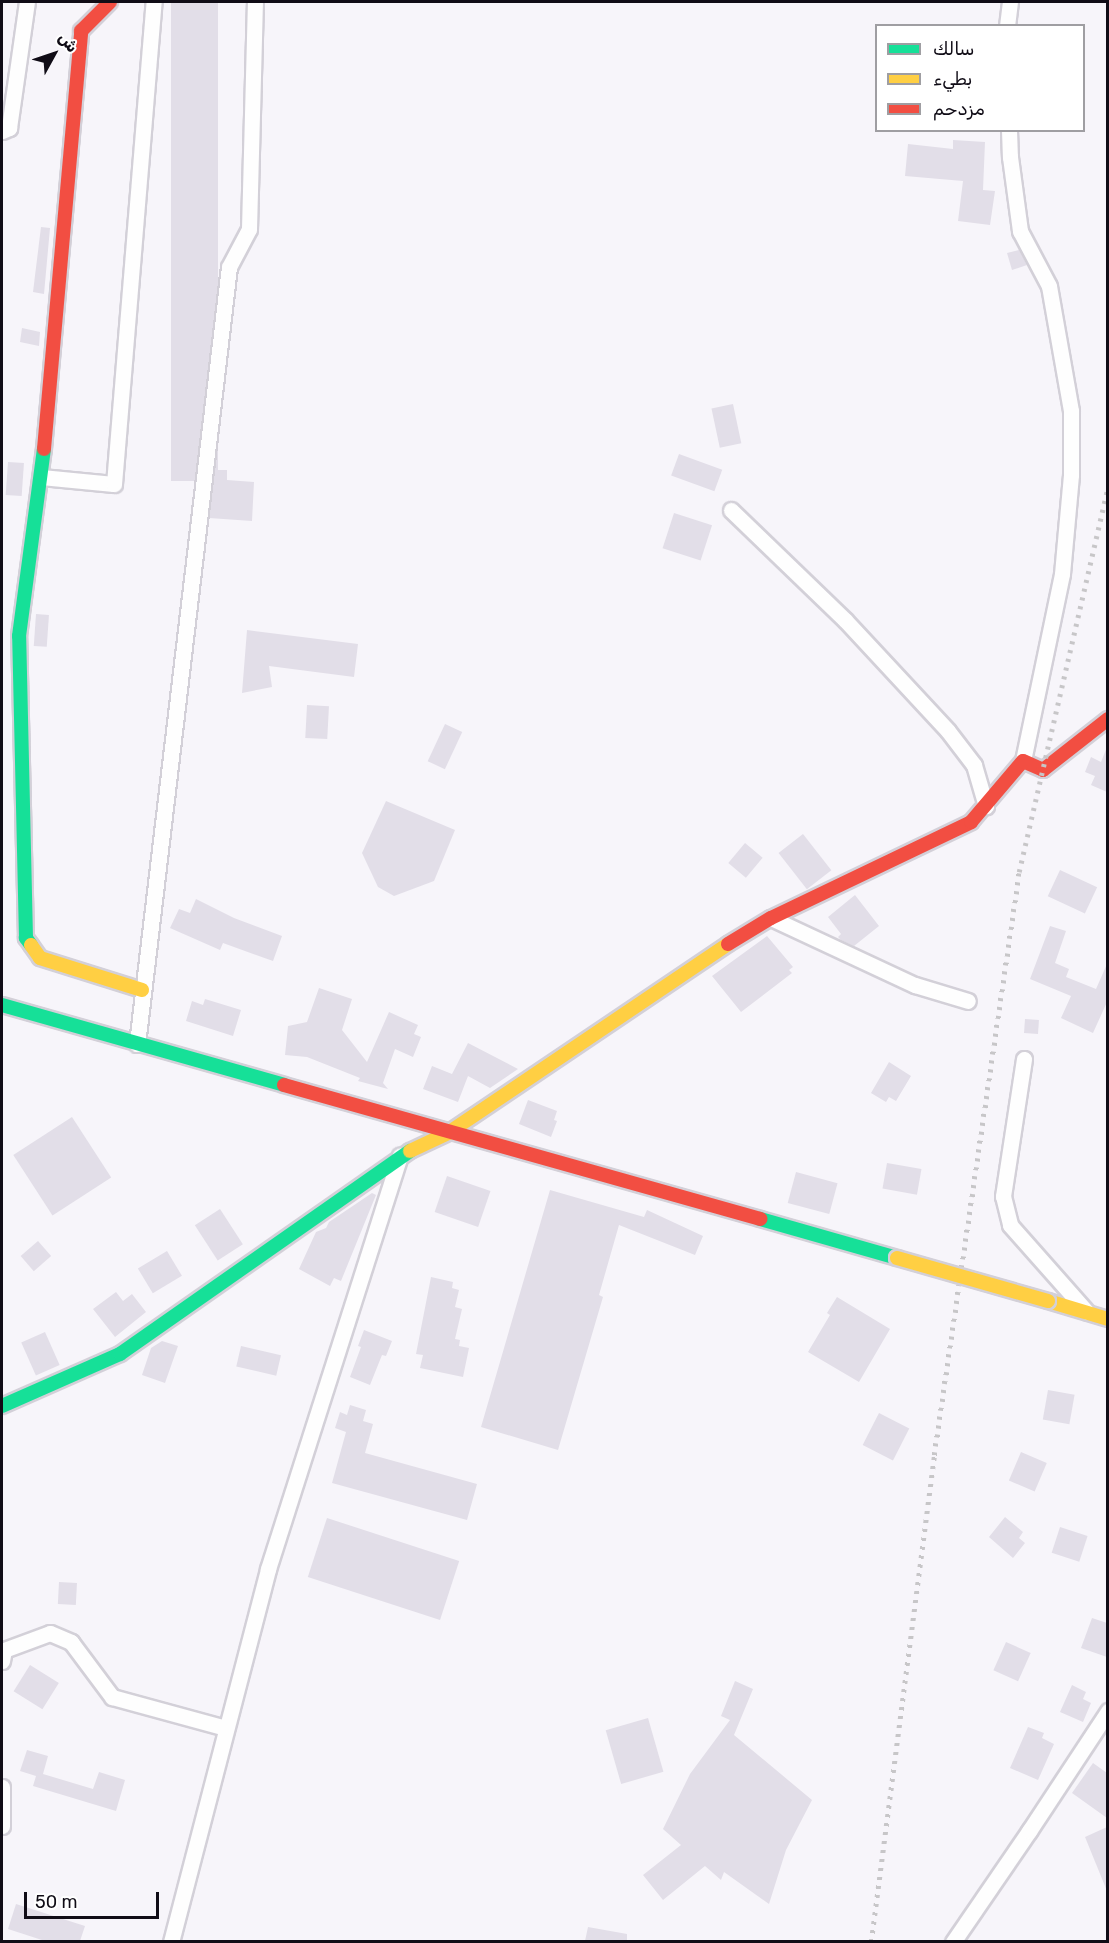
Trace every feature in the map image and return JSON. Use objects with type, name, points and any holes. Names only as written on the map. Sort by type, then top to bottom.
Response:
[{"type":"street","points":[[2,131],[9,128],[27,2]]},
{"type":"street","points":[[110,2],[81,31],[41,477],[19,636],[26,938],[40,958],[142,990]]},
{"type":"street","points":[[41,477],[114,484],[154,2]]},
{"type":"street","points":[[137,1044],[229,267],[249,229],[255,2]]},
{"type":"street","points":[[1007,24],[1010,2]]},
{"type":"street","points":[[2,1406],[120,1354],[400,1156],[448,1133],[702,960],[771,918],[970,822],[1023,761],[1062,574],[1071,475],[1071,411],[1049,286],[1020,231],[1010,157],[1009,132]]},
{"type":"street","points":[[731,510],[845,620],[948,731],[974,765],[986,806]]},
{"type":"street","points":[[1023,761],[1043,770],[1107,719]]},
{"type":"street","points":[[771,918],[915,985],[968,1001]]},
{"type":"street","points":[[2,1005],[448,1133],[1048,1300],[1107,1319]]},
{"type":"street","points":[[1024,1059],[1004,1196],[1010,1225],[1089,1314]]},
{"type":"street","points":[[171,1941],[268,1569],[400,1156]]},
{"type":"street","points":[[2,1661],[4,1650],[50,1634],[71,1642],[112,1697],[226,1728]]},
{"type":"street","points":[[953,1941],[1029,1831],[1107,1711]]},
{"type":"street","points":[[2,1787],[2,1826]]},
{"type":"building","points":[[171,2],[218,2],[218,481],[171,481]]},
{"type":"building","points":[[953,140],[985,142],[983,190],[995,191],[990,225],[958,221],[963,181],[905,176],[908,144],[953,149]]},
{"type":"building","points":[[41,227],[50,228],[44,294],[33,292]]},
{"type":"building","points":[[1019,250],[1027,265],[1012,270],[1007,253]]},
{"type":"building","points":[[22,328],[40,332],[39,346],[20,342]]},
{"type":"building","points":[[733,404],[741,443],[720,448],[711,409]]},
{"type":"building","points":[[679,454],[722,470],[714,491],[671,476]]},
{"type":"building","points":[[8,462],[24,463],[22,496],[6,495]]},
{"type":"building","points":[[215,470],[227,470],[227,480],[254,482],[252,521],[209,518]]},
{"type":"building","points":[[674,513],[712,525],[701,561],[663,548]]},
{"type":"building","points":[[36,614],[49,615],[47,647],[34,646]]},
{"type":"building","points":[[247,630],[358,644],[354,677],[269,666],[272,687],[242,693]]},
{"type":"building","points":[[307,705],[329,706],[327,739],[305,738]]},
{"type":"building","points":[[445,724],[462,732],[445,769],[428,761]]},
{"type":"building","points":[[1107,747],[1107,792],[1091,785],[1095,776],[1085,772],[1091,757],[1101,762]]},
{"type":"building","points":[[386,801],[455,830],[434,881],[394,896],[378,887],[362,853]]},
{"type":"building","points":[[803,834],[831,870],[807,889],[779,853]]},
{"type":"building","points":[[745,843],[763,858],[746,878],[728,863]]},
{"type":"building","points":[[1060,870],[1097,887],[1085,914],[1048,896]]},
{"type":"building","points":[[855,895],[879,926],[854,946],[838,937],[841,934],[828,917]]},
{"type":"building","points":[[196,899],[234,918],[282,936],[273,961],[223,943],[220,950],[170,928],[179,909],[190,913]]},
{"type":"building","points":[[1050,926],[1066,931],[1055,963],[1069,969],[1066,977],[1096,989],[1107,964],[1107,1002],[1093,1033],[1061,1018],[1071,996],[1030,979]]},
{"type":"building","points":[[767,936],[793,967],[789,970],[792,973],[741,1012],[712,976]]},
{"type":"building","points":[[319,988],[352,999],[342,1030],[367,1062],[389,1012],[418,1025],[414,1034],[421,1037],[413,1057],[395,1049],[383,1083],[388,1089],[358,1081],[360,1078],[307,1057],[285,1055],[288,1026],[307,1022]]},
{"type":"building","points":[[205,999],[241,1010],[233,1036],[186,1021],[192,1001],[203,1005]]},
{"type":"building","points":[[1025,1019],[1039,1020],[1038,1034],[1024,1033]]},
{"type":"building","points":[[468,1043],[518,1069],[490,1088],[468,1076],[458,1102],[423,1089],[432,1066],[452,1074]]},
{"type":"building","points":[[889,1062],[911,1076],[896,1101],[889,1097],[886,1102],[871,1093]]},
{"type":"building","points":[[528,1100],[557,1111],[554,1120],[557,1121],[551,1137],[519,1124]]},
{"type":"building","points":[[72,1117],[111,1177],[53,1216],[13,1155]]},
{"type":"building","points":[[887,1163],[921,1169],[917,1195],[882,1189]]},
{"type":"building","points":[[796,1172],[838,1183],[829,1214],[788,1203]]},
{"type":"building","points":[[447,1176],[490,1191],[478,1227],[435,1212]]},
{"type":"building","points":[[550,1190],[644,1217],[647,1210],[703,1236],[695,1255],[619,1225],[599,1295],[603,1297],[558,1450],[481,1427]]},
{"type":"building","points":[[372,1193],[376,1195],[341,1281],[334,1278],[330,1286],[299,1269],[316,1232],[326,1228],[329,1222]]},
{"type":"building","points":[[220,1209],[243,1244],[218,1261],[195,1225]]},
{"type":"building","points":[[38,1241],[51,1256],[34,1271],[21,1256]]},
{"type":"building","points":[[167,1251],[182,1276],[153,1293],[138,1269]]},
{"type":"building","points":[[431,1277],[453,1282],[452,1288],[459,1290],[455,1307],[462,1309],[455,1339],[460,1340],[459,1346],[469,1348],[463,1377],[420,1368],[423,1355],[416,1354]]},
{"type":"building","points":[[116,1292],[123,1301],[132,1294],[146,1312],[115,1337],[93,1309]]},
{"type":"building","points":[[837,1297],[890,1329],[859,1382],[808,1352],[830,1315],[827,1313]]},
{"type":"building","points":[[364,1330],[392,1341],[386,1356],[382,1355],[370,1385],[350,1377],[361,1347],[358,1346]]},
{"type":"building","points":[[45,1332],[60,1365],[36,1375],[21,1343]]},
{"type":"building","points":[[162,1341],[178,1346],[165,1383],[142,1375],[151,1348]]},
{"type":"building","points":[[241,1346],[281,1355],[276,1376],[236,1366]]},
{"type":"building","points":[[1048,1390],[1075,1395],[1069,1424],[1043,1420]]},
{"type":"building","points":[[350,1405],[366,1410],[363,1421],[373,1424],[365,1453],[477,1484],[467,1520],[332,1483],[346,1432],[335,1428],[340,1412],[347,1415]]},
{"type":"building","points":[[879,1413],[909,1428],[893,1461],[863,1445]]},
{"type":"building","points":[[1021,1452],[1047,1463],[1035,1491],[1009,1481]]},
{"type":"building","points":[[1005,1517],[1023,1532],[1019,1538],[1025,1543],[1013,1558],[989,1537]]},
{"type":"building","points":[[327,1518],[459,1561],[440,1620],[308,1577]]},
{"type":"building","points":[[1060,1527],[1088,1536],[1079,1562],[1052,1553]]},
{"type":"building","points":[[59,1582],[77,1583],[76,1605],[58,1604]]},
{"type":"building","points":[[1092,1618],[1107,1623],[1107,1657],[1081,1648]]},
{"type":"building","points":[[1006,1642],[1031,1653],[1018,1681],[993,1670]]},
{"type":"building","points":[[30,1665],[59,1683],[42,1709],[14,1691]]},
{"type":"building","points":[[735,1681],[753,1689],[734,1735],[812,1800],[786,1850],[769,1904],[724,1872],[721,1880],[705,1866],[663,1900],[643,1875],[681,1845],[663,1829],[690,1774],[730,1720],[721,1716]]},
{"type":"building","points":[[1072,1685],[1086,1692],[1083,1699],[1091,1703],[1083,1722],[1060,1712]]},
{"type":"building","points":[[648,1718],[663,1772],[621,1784],[606,1730]]},
{"type":"building","points":[[1028,1727],[1044,1733],[1042,1738],[1054,1744],[1038,1780],[1010,1768]]},
{"type":"building","points":[[27,1750],[48,1756],[43,1774],[93,1789],[99,1772],[125,1780],[116,1811],[33,1786],[36,1776],[20,1771]]},
{"type":"building","points":[[1093,1763],[1107,1773],[1107,1818],[1072,1793]]},
{"type":"building","points":[[1107,1827],[1107,1891],[1085,1837]]},
{"type":"building","points":[[16,1904],[85,1926],[80,1941],[45,1941],[8,1929]]},
{"type":"building","points":[[588,1927],[627,1934],[627,1941],[585,1941]]},
{"type":"railway","points":[[871,1942],[934,1455],[1019,872],[1108,488]]},
{"type":"traffic: fast","points":[[31,945],[26,938],[19,636],[44,449]]},
{"type":"traffic: fast","points":[[2,1005],[284,1085]]},
{"type":"traffic: fast","points":[[2,1406],[120,1354],[410,1151]]},
{"type":"traffic: fast","points":[[760,1219],[897,1258]]},
{"type":"traffic: slow","points":[[410,1151],[448,1133],[728,944]]},
{"type":"traffic: slow","points":[[31,945],[40,958],[142,990]]},
{"type":"traffic: slow","points":[[897,1258],[1048,1301]]},
{"type":"traffic: slow","points":[[1048,1301],[1108,1319]]},
{"type":"traffic: jam","points":[[44,449],[81,31],[110,2]]},
{"type":"traffic: jam","points":[[728,944],[771,918],[971,822],[1023,761],[1043,770],[1108,719]]},
{"type":"traffic: jam","points":[[284,1085],[760,1219]]}]
